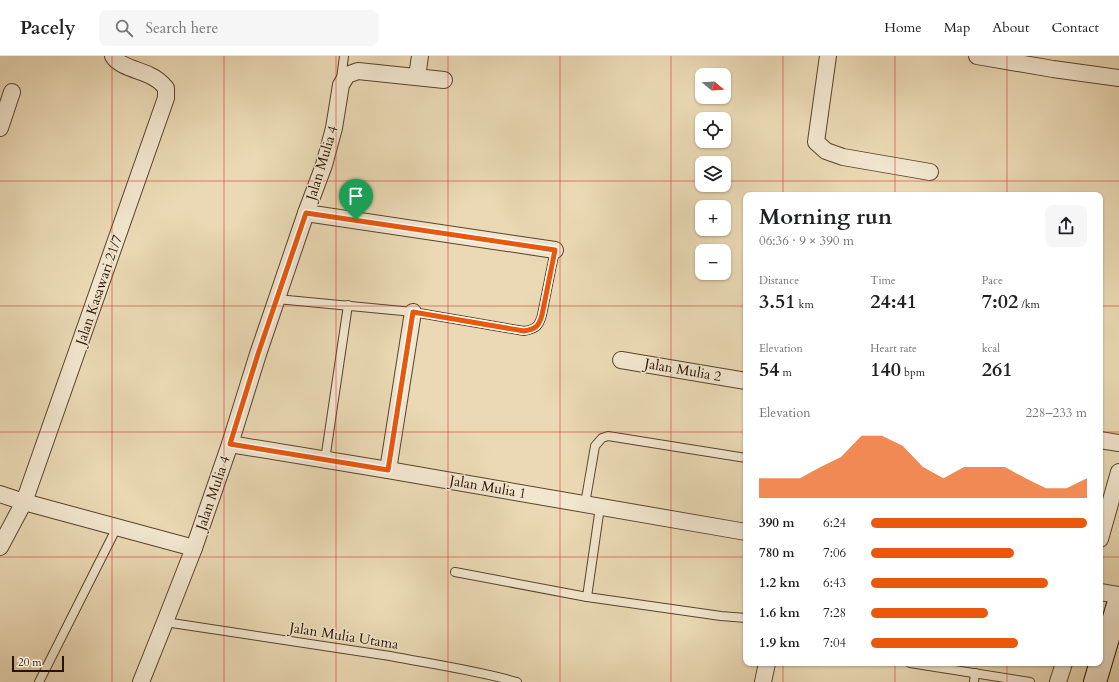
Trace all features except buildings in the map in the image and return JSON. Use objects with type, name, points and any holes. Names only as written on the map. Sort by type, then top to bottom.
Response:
[{"type":"street","name":"Jalan Kasawari 21/7","points":[[0,548],[24,502],[166,98],[166,88],[161,82],[149,75],[121,64],[113,56]]},
{"type":"street","points":[[417,77],[420,56]]},
{"type":"street","points":[[828,56],[816,142],[826,151],[843,157],[930,172]]},
{"type":"street","points":[[977,56],[1053,69],[1119,78]]},
{"type":"street","points":[[341,85],[347,75],[358,71],[444,80]]},
{"type":"street","name":"Jalan Mulia 4","points":[[141,682],[194,548],[230,444],[277,298],[324,165],[332,135],[341,85]]},
{"type":"street","points":[[0,128],[12,92]]},
{"type":"street","points":[[306,213],[555,250]]},
{"type":"street","points":[[388,470],[413,312]]},
{"type":"street","name":"Jalan Mulia 2","points":[[621,360],[743,380]]},
{"type":"street","points":[[1103,440],[1119,443]]},
{"type":"street","name":"Jalan Mulia 1","points":[[230,444],[743,531]]},
{"type":"street","points":[[1103,528],[1119,472]]},
{"type":"street","points":[[0,494],[117,528],[194,548]]},
{"type":"street","points":[[1103,593],[1119,596]]},
{"type":"street","points":[[1103,655],[1119,601]]},
{"type":"street","points":[[763,682],[766,666]]},
{"type":"street","points":[[1058,682],[1063,666]]},
{"type":"street","points":[[1095,682],[1100,666]]},
{"type":"lane","points":[[341,85],[344,56]]},
{"type":"lane","points":[[277,298],[413,312],[524,331],[533,329],[539,324],[555,250]]},
{"type":"lane","points":[[325,460],[348,305]]},
{"type":"lane","points":[[587,597],[595,446],[602,438],[608,436],[743,458]]},
{"type":"lane","points":[[39,682],[117,528]]},
{"type":"lane","points":[[455,572],[587,597],[743,618]]},
{"type":"lane","name":"Jalan Mulia Utama","points":[[165,622],[436,664],[490,674],[517,682]]},
{"type":"lane","points":[[923,666],[975,678],[1030,682]]},
{"type":"route","points":[[306,213],[356,220],[555,250],[539,324],[533,329],[524,331],[413,312],[388,470],[230,444],[258,354],[306,213]]}]
